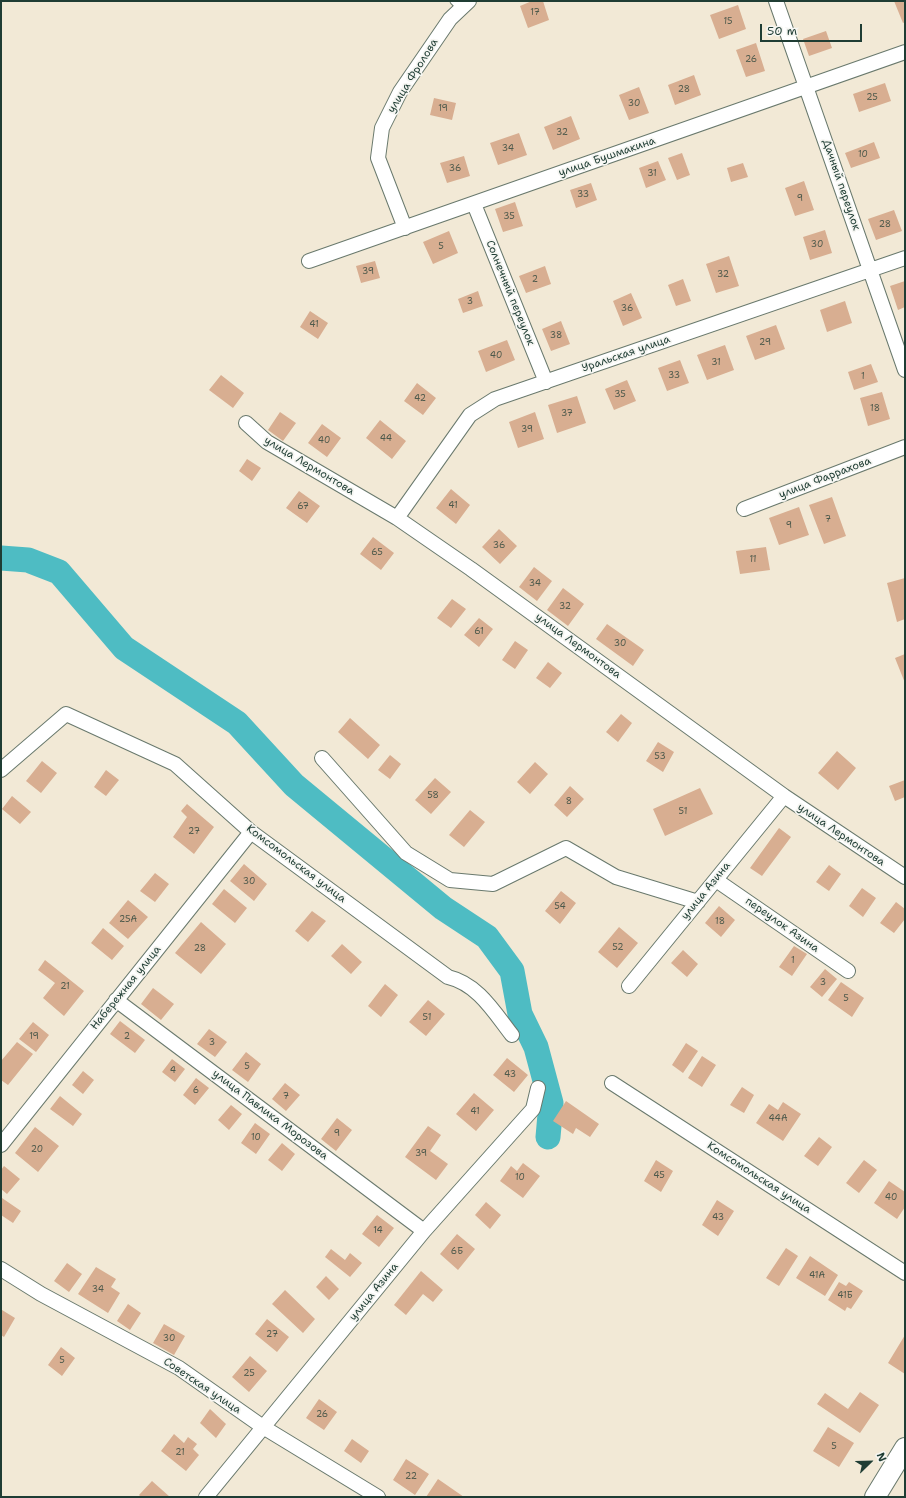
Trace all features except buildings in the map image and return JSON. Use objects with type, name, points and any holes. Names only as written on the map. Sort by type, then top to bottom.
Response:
[{"type":"street","name":"Дачный переулок","points":[[776,1],[905,370]]},
{"type":"street","name":"улица Фролова","points":[[405,228],[378,158],[382,128],[400,92],[461,3]]},
{"type":"street","name":"улица Бушмакина","points":[[309,261],[807,88],[905,52]]},
{"type":"street","name":"Солнечный переулок","points":[[474,204],[546,382]]},
{"type":"street","name":"Уральская улица","points":[[397,518],[470,416],[495,399],[905,258]]},
{"type":"street","name":"улица Лермонтова","points":[[246,423],[267,442],[397,518],[471,569],[784,796],[905,877]]},
{"type":"street","name":"улица Фаррахова","points":[[744,509],[905,447]]},
{"type":"street","name":"Комсомольская улица","points":[[1,770],[66,714],[175,764],[251,832],[448,977],[461,980],[480,994],[512,1035]]},
{"type":"street","points":[[322,758],[406,853],[450,880],[493,884],[566,848],[616,877],[698,902]]},
{"type":"street","name":"улица Азина","points":[[629,986],[784,796]]},
{"type":"street","name":"Набережная улица","points":[[1,1145],[251,832]]},
{"type":"street","name":"переулок Азина","points":[[716,880],[848,971]]},
{"type":"street","name":"улица Павлика Морозова","points":[[116,1000],[424,1231]]},
{"type":"street","name":"Комсомольская улица","points":[[612,1083],[905,1273]]},
{"type":"street","name":"улица Азина","points":[[206,1497],[424,1231],[533,1109],[538,1088]]},
{"type":"street","name":"Советская улица","points":[[1,1269],[41,1294],[179,1368],[263,1427],[378,1497]]},
{"type":"street","points":[[875,1497],[905,1448]]},
{"type":"waterway","points":[[1,558],[28,560],[59,572],[124,648],[237,723],[294,785],[443,908],[487,937],[512,971],[520,1014],[536,1047],[551,1103],[548,1137]]}]
